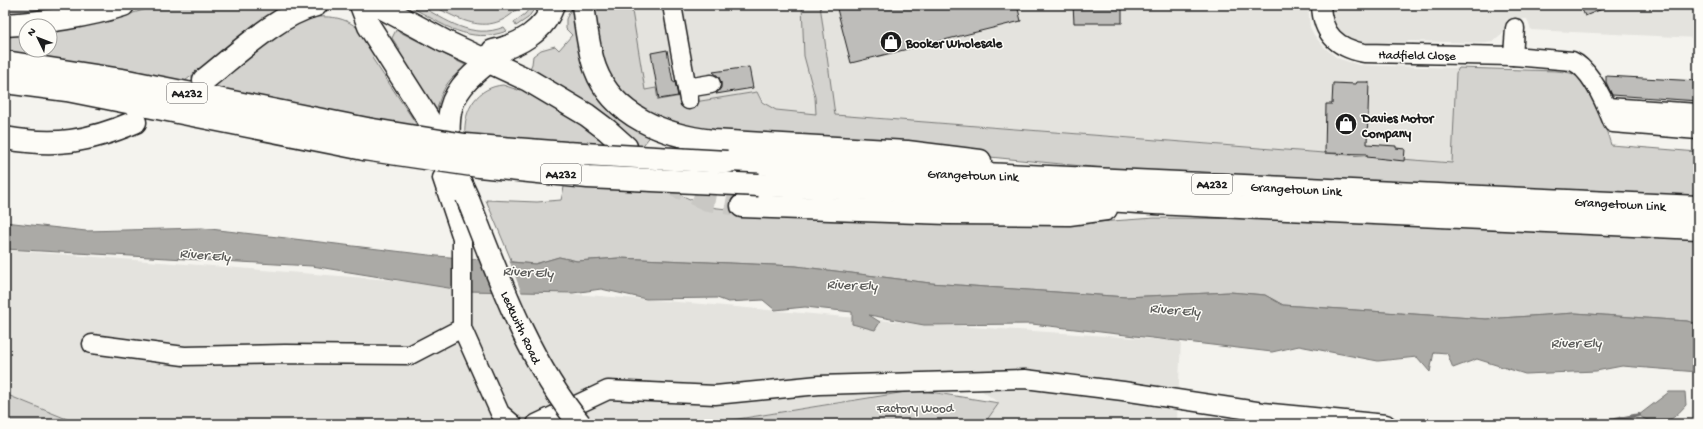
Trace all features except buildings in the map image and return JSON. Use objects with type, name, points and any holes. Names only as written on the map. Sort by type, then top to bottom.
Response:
[{"type":"main road","points":[[5,25],[53,20],[111,9],[123,5]]},
{"type":"main road","points":[[204,80],[285,18],[302,9],[316,5]]},
{"type":"main road","points":[[462,49],[478,53],[489,52],[519,43],[532,34],[542,24],[550,13],[553,5]]},
{"type":"main road","points":[[583,5],[595,69],[607,90],[621,106],[630,113],[663,131],[695,139],[732,143],[907,152],[1026,166],[1074,177]]},
{"type":"main road","points":[[367,6],[524,78],[574,106],[597,122],[626,147]]},
{"type":"main road","name":"Leckwith Road","points":[[367,6],[370,26],[439,136],[467,197],[515,315],[535,358],[563,403],[580,424]]},
{"type":"main road","name":"Leckwith Road","points":[[452,166],[449,122],[450,109],[454,98],[468,81],[507,47]]},
{"type":"main road","name":"A4232","points":[[5,62],[122,80],[366,139]]},
{"type":"main road","name":"A4232","points":[[5,82],[366,139]]},
{"type":"main road","points":[[5,138],[35,142],[72,142],[111,132],[135,122]]},
{"type":"main road","name":"Grangetown Link","points":[[366,139],[566,153],[727,162],[1698,207]]},
{"type":"main road","name":"Grangetown Link","points":[[366,139],[479,166],[588,177],[759,186],[1028,195],[1154,203],[1698,228]]},
{"type":"main road","points":[[742,206],[948,213],[1069,214],[1154,203]]},
{"type":"street","points":[[672,5],[688,94],[711,84]]},
{"type":"street","name":"Hadfield Close","points":[[1321,5],[1321,17],[1325,29],[1333,39],[1354,51],[1364,53],[1513,56],[1572,61],[1578,63],[1592,81],[1607,107],[1613,123],[1667,114]]},
{"type":"street","points":[[1513,56],[1515,28]]},
{"type":"street","points":[[452,166],[442,178],[462,238],[462,328],[500,413],[513,424]]},
{"type":"street","points":[[92,344],[184,356],[285,354],[410,355],[462,328]]},
{"type":"street","points":[[536,424],[608,390],[715,395],[819,385],[1025,379],[1122,391],[1263,412],[1386,424]]},
{"type":"shaded area","points":[[631,5],[1308,5],[1310,27],[1314,35],[1323,46],[1337,58],[1359,65],[1459,68],[1456,73],[1453,163],[1404,161],[1325,153],[835,115],[773,113],[757,92],[682,104],[680,96],[658,100],[645,90]]},
{"type":"shaded area","points":[[1331,5],[1698,5],[1698,38],[1531,30],[1527,19],[1507,19],[1505,30],[1493,42],[1409,41],[1397,46],[1367,45],[1354,42],[1345,37],[1338,30],[1332,20]]},
{"type":"shaded area","points":[[5,250],[703,304],[912,323],[1181,341],[1177,421],[1175,424],[984,424],[999,403],[968,381],[707,424],[79,424],[5,394]]},
{"type":"green space","points":[[5,5],[72,5],[5,16]]},
{"type":"green space","points":[[161,5],[289,5],[182,83],[24,58],[58,58],[58,28],[91,25]]},
{"type":"green space","points":[[412,5],[419,5],[449,22],[470,30],[481,31],[504,27],[507,31],[493,35],[480,36],[457,31],[411,7]]},
{"type":"green space","points":[[432,5],[521,5],[510,15],[499,21],[488,24],[477,24],[455,17]]},
{"type":"green space","points":[[532,5],[537,5],[528,18],[516,26],[514,22],[525,14]]},
{"type":"green space","points":[[573,5],[584,56],[652,134],[640,149],[529,71],[533,56],[541,50],[555,46],[559,50],[572,35],[566,29],[566,19]]},
{"type":"green space","points":[[590,5],[631,5],[645,90],[656,88],[658,100],[681,96],[682,104],[757,92],[762,102],[776,110],[816,114],[815,97],[804,56],[802,5],[820,5],[835,115],[1452,163],[1456,73],[1459,68],[1567,72],[1577,76],[1588,88],[1606,128],[1611,145],[1698,152],[1698,201],[1123,170],[836,142],[693,132],[631,105],[604,67]]},
{"type":"green space","points":[[317,17],[338,18],[360,30],[379,53],[372,58],[419,128],[209,87],[276,36],[304,21]]},
{"type":"green space","points":[[396,30],[465,65],[446,86],[437,109],[435,110],[397,54],[400,50],[392,38]]},
{"type":"green space","points":[[18,32],[18,57],[5,55],[5,34]]},
{"type":"green space","points":[[503,85],[518,90],[521,85],[616,147],[465,135],[467,116],[474,101],[486,90]]},
{"type":"green space","points":[[565,183],[666,189],[709,207],[763,213],[836,217],[1056,225],[1154,218],[1305,219],[1698,237],[1698,324],[1687,321],[1575,313],[1486,319],[1283,305],[1265,295],[1230,292],[1126,297],[930,283],[796,266],[619,258],[577,261],[559,257],[535,264],[512,262],[486,200],[537,202],[561,200]]},
{"type":"green space","name":"Factory Wood","points":[[918,390],[999,403],[984,424],[707,424]]},
{"type":"green space","points":[[5,394],[79,424],[5,424]]},
{"type":"water","name":"River Ely","points":[[5,222],[86,231],[202,228],[437,256],[535,264],[559,257],[577,261],[619,258],[796,266],[930,283],[1126,297],[1230,292],[1265,295],[1283,305],[1486,319],[1575,313],[1687,321],[1698,324],[1698,372],[1622,366],[1596,371],[1525,374],[1477,359],[1453,368],[1447,353],[1434,352],[1430,372],[1417,357],[1378,361],[1299,346],[1272,352],[1032,324],[924,325],[869,315],[880,322],[875,330],[852,324],[852,312],[805,307],[775,310],[763,300],[728,302],[717,298],[646,299],[601,289],[573,293],[467,291],[312,266],[5,249]]},
{"type":"water","points":[[1669,392],[1685,392],[1686,405],[1675,416],[1667,421],[1658,423],[1642,418],[1639,415]]},
{"type":"pier","points":[[478,257],[509,260],[522,294],[493,294]]},
{"type":"waterway","points":[[1595,424],[1639,415]]},
{"type":"tunnel","points":[[665,179],[675,186],[708,200],[742,206]]},
{"type":"place","name":"Booker Wholesale","points":[[891,42]]},
{"type":"place","name":"Davies Motor Company","points":[[1346,124]]}]
